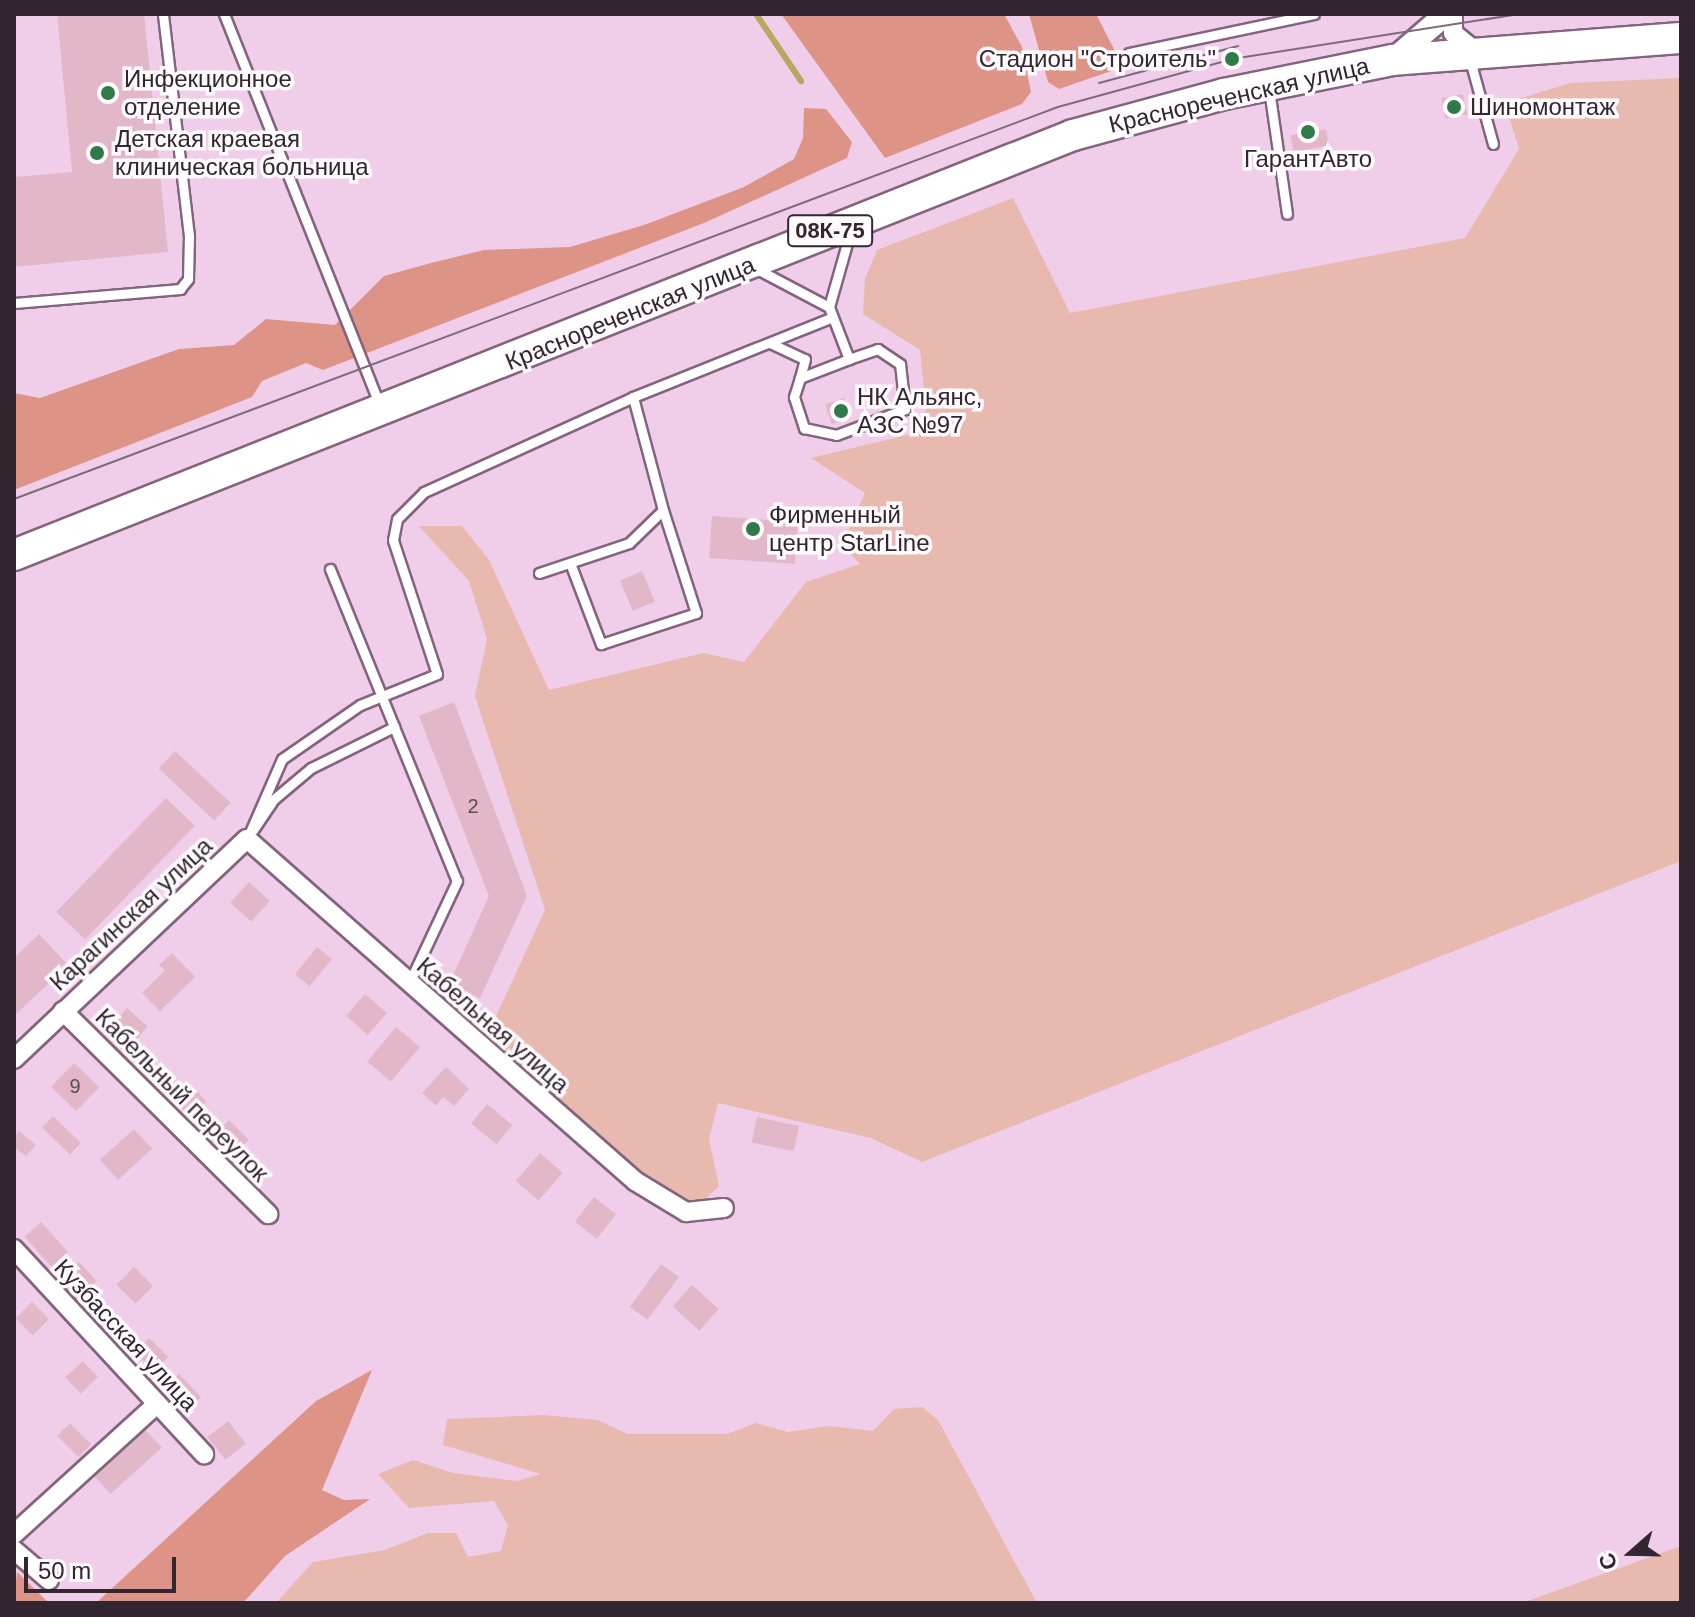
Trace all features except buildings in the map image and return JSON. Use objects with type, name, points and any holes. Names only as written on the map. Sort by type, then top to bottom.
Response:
[{"type":"main road","name":"Краснореченская улица","points":[[14,555],[383,413],[853,221],[1073,135],[1269,85],[1393,60],[1681,38]]},
{"type":"street","points":[[1393,60],[1446,14]]},
{"type":"street","points":[[1453,14],[1453,33],[1461,45],[1473,52]]},
{"type":"street","name":"Кабельная улица","points":[[247,839],[635,1181],[686,1212],[724,1208]]},
{"type":"street","name":"Карагинская улица","points":[[14,1059],[247,839]]},
{"type":"street","name":"Кабельный переулок","points":[[63,1011],[268,1214]]},
{"type":"street","name":"Кузбасская улица","points":[[14,1249],[204,1454]]},
{"type":"street","points":[[14,1534],[157,1404]]},
{"type":"street","points":[[14,1550],[49,1580]]},
{"type":"lane","points":[[14,303],[180,289],[188,279],[189,236],[163,14]]},
{"type":"lane","points":[[224,14],[383,413]]},
{"type":"lane","points":[[1129,53],[1314,14]]},
{"type":"lane","points":[[1473,52],[1493,144]]},
{"type":"lane","points":[[1269,85],[1287,214]]},
{"type":"lane","points":[[849,359],[829,307],[853,221]]},
{"type":"lane","points":[[749,265],[829,307]]},
{"type":"lane","points":[[247,839],[282,759],[381,695],[437,674],[393,540],[397,519],[424,492],[633,397],[833,317]]},
{"type":"lane","points":[[770,343],[805,359],[794,397],[804,428],[836,435],[905,409],[900,364],[878,349],[800,378]]},
{"type":"lane","points":[[570,563],[601,644],[696,613],[663,510],[633,397]]},
{"type":"lane","points":[[539,573],[629,543],[663,510]]},
{"type":"lane","points":[[330,569],[457,881],[409,984]]},
{"type":"lane","points":[[247,839],[274,799],[311,768],[394,727]]},
{"type":"shaded area","points":[[781,14],[1004,14],[1022,47],[1031,92],[1022,104],[885,158]]},
{"type":"shaded area","points":[[1029,14],[1096,14],[1118,57],[1111,71],[1059,89],[1048,82]]},
{"type":"shaded area","points":[[1681,78],[1681,861],[922,1162],[871,1138],[718,1103],[709,1139],[719,1186],[704,1200],[684,1202],[636,1173],[485,1040],[545,910],[475,696],[487,639],[469,581],[419,526],[462,526],[489,560],[549,690],[703,653],[744,662],[806,582],[860,564],[842,545],[865,493],[811,458],[928,430],[920,350],[863,314],[865,279],[877,250],[1013,198],[1070,313],[1465,238],[1519,149],[1505,103],[1570,83]]},
{"type":"shaded area","points":[[804,108],[826,109],[852,142],[847,158],[704,223],[323,370],[306,363],[262,381],[252,397],[14,490],[14,393],[40,398],[179,349],[234,345],[266,319],[335,325],[384,276],[431,263],[484,250],[570,247],[644,225],[744,187],[794,159],[803,138]]},
{"type":"shaded area","points":[[372,1370],[322,1490],[344,1500],[370,1499],[285,1556],[243,1603],[96,1603],[316,1401]]},
{"type":"shaded area","points":[[922,1407],[938,1420],[1037,1603],[276,1603],[313,1562],[385,1550],[428,1533],[456,1533],[468,1557],[501,1551],[508,1525],[494,1501],[409,1508],[378,1474],[413,1460],[453,1473],[517,1481],[541,1474],[443,1445],[447,1419],[543,1415],[597,1420],[628,1434],[727,1434],[756,1423],[788,1432],[829,1426],[873,1431],[894,1409]]},
{"type":"shaded area","points":[[1681,1546],[1681,1603],[1522,1603]]},
{"type":"shaded area","points":[[17,1572],[49,1603],[14,1603]]},
{"type":"waterway","points":[[756,14],[801,81]]},
{"type":"tram line","points":[[14,499],[1058,107],[1232,59],[1519,14]]},
{"type":"tram line","points":[[1099,83],[1238,46]]},
{"type":"place","name":"Стадион \"Строитель\"","points":[[1232,59]]},
{"type":"place","name":"Инфекционное отделение","points":[[108,93]]},
{"type":"place","name":"Шиномонтаж","points":[[1454,107]]},
{"type":"place","name":"ГарантАвто","points":[[1308,132]]},
{"type":"place","name":"Детская краевая клиническая больница","points":[[97,153]]},
{"type":"place","name":"НК Альянс, АЗС №97","points":[[841,411]]},
{"type":"place","name":"Фирменный центр StarLine","points":[[753,529]]}]
